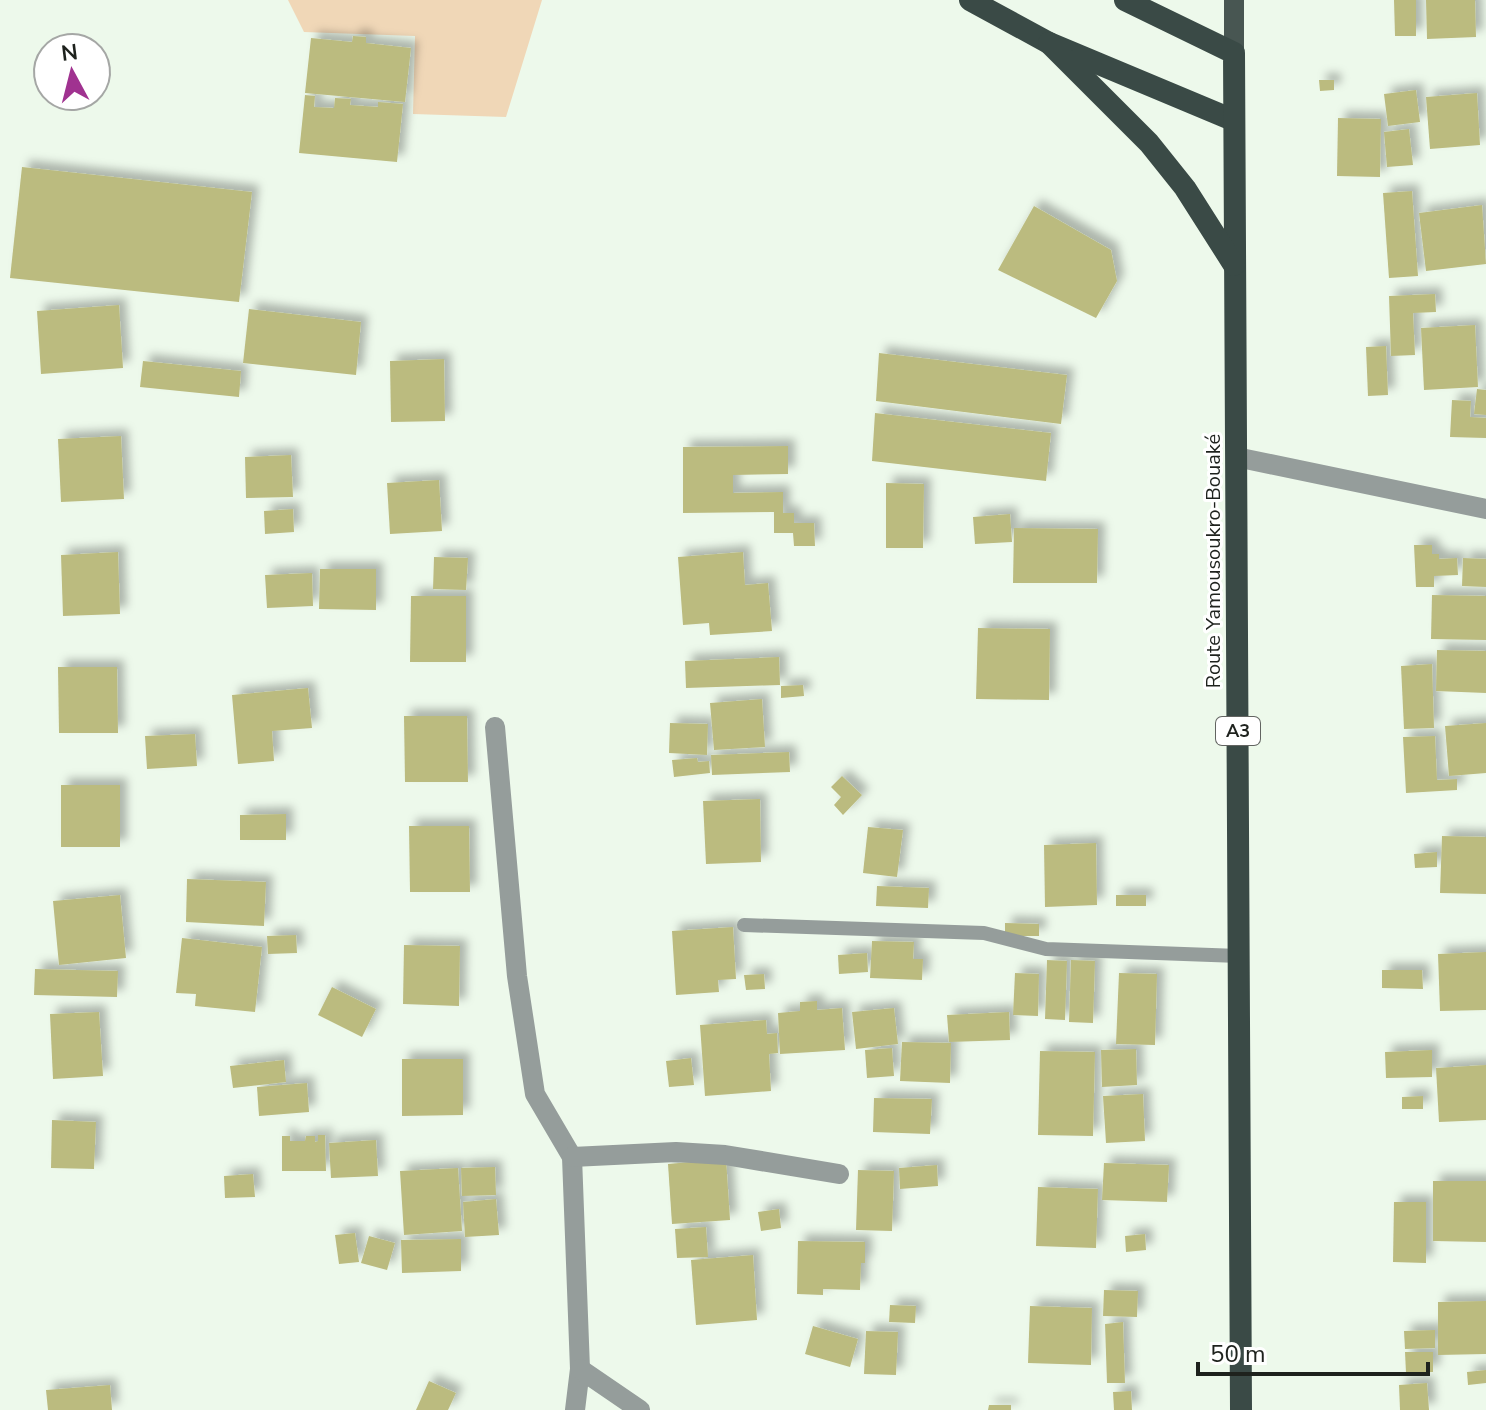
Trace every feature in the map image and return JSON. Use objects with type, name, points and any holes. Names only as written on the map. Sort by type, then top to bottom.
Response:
[{"type":"highway","points":[[970,0],[1049,43],[1233,120]]},
{"type":"highway","points":[[1125,0],[1234,53]]},
{"type":"highway","points":[[1049,43],[1149,143],[1185,188],[1234,265]]},
{"type":"highway","name":"Route Yamousoukro-Bouaké","points":[[1234,53],[1241,1410]]},
{"type":"main road","name":"Route Yamousoukro-Bouaké","points":[[1234,0],[1234,53]]},
{"type":"street","points":[[1236,457],[1486,509]]},
{"type":"street","points":[[495,727],[517,976],[535,1094],[572,1157],[580,1369],[575,1410]]},
{"type":"street","points":[[572,1157],[676,1152],[725,1155],[839,1174]]},
{"type":"street","points":[[580,1369],[640,1410]]},
{"type":"lane","points":[[744,925],[984,933],[1046,949],[1239,956]]},
{"type":"shaded area","points":[[288,0],[542,0],[506,117],[413,114],[415,36],[304,32]]},
{"type":"building","points":[[1394,0],[1416,0],[1416,36],[1395,36]]},
{"type":"building","points":[[1426,0],[1475,0],[1476,37],[1427,39]]},
{"type":"building","points":[[353,36],[366,37],[366,43],[411,48],[405,102],[305,93],[311,38],[352,42]]},
{"type":"building","points":[[1319,80],[1334,80],[1334,90],[1320,91]]},
{"type":"building","points":[[1416,90],[1420,122],[1388,126],[1384,94]]},
{"type":"building","points":[[1477,93],[1480,145],[1430,149],[1426,97]]},
{"type":"building","points":[[305,95],[315,96],[314,107],[334,108],[335,98],[351,99],[350,105],[378,107],[378,102],[403,104],[397,162],[299,153]]},
{"type":"building","points":[[1338,118],[1381,119],[1380,177],[1337,176]]},
{"type":"building","points":[[1409,129],[1413,165],[1387,167],[1384,132]]},
{"type":"building","points":[[22,167],[252,192],[239,302],[10,278]]},
{"type":"building","points":[[1412,191],[1418,276],[1389,278],[1383,193]]},
{"type":"building","points":[[1482,205],[1486,264],[1426,271],[1419,213]]},
{"type":"building","points":[[1034,206],[1111,250],[1117,281],[1096,318],[998,270]]},
{"type":"building","points":[[1435,294],[1436,312],[1413,313],[1415,355],[1391,356],[1389,296]]},
{"type":"building","points":[[119,305],[123,368],[41,374],[37,311]]},
{"type":"building","points":[[249,309],[361,322],[356,375],[243,363]]},
{"type":"building","points":[[1475,325],[1478,387],[1424,390],[1421,328]]},
{"type":"building","points":[[1386,346],[1388,395],[1368,396],[1366,347]]},
{"type":"building","points":[[879,353],[1067,375],[1061,424],[876,401]]},
{"type":"building","points":[[444,359],[445,421],[391,422],[390,361]]},
{"type":"building","points":[[143,361],[241,371],[239,397],[140,387]]},
{"type":"building","points":[[1477,389],[1486,390],[1486,415],[1474,414]]},
{"type":"building","points":[[1452,400],[1471,401],[1470,417],[1486,418],[1486,438],[1450,437]]},
{"type":"building","points":[[875,413],[1051,433],[1046,481],[872,461]]},
{"type":"building","points":[[121,436],[124,499],[61,502],[58,439]]},
{"type":"building","points":[[788,446],[788,474],[733,475],[733,493],[783,492],[783,513],[794,513],[794,523],[814,523],[815,546],[794,546],[793,533],[774,533],[774,512],[683,513],[683,447]]},
{"type":"building","points":[[291,455],[293,497],[246,498],[245,457]]},
{"type":"building","points":[[439,480],[442,531],[390,534],[387,483]]},
{"type":"building","points":[[886,483],[924,484],[923,548],[886,548]]},
{"type":"building","points":[[293,509],[294,532],[265,534],[264,511]]},
{"type":"building","points":[[1010,514],[1012,542],[975,544],[973,517]]},
{"type":"building","points":[[1014,528],[1098,529],[1097,583],[1013,583]]},
{"type":"building","points":[[1414,545],[1432,545],[1432,554],[1439,554],[1439,559],[1457,558],[1458,575],[1434,576],[1434,587],[1416,587]]},
{"type":"building","points":[[118,552],[120,614],[63,616],[61,555]]},
{"type":"building","points":[[743,552],[745,585],[768,583],[772,631],[710,635],[709,623],[683,625],[678,557]]},
{"type":"building","points":[[434,557],[468,558],[466,590],[433,589]]},
{"type":"building","points":[[1463,558],[1486,559],[1486,587],[1462,586]]},
{"type":"building","points":[[320,569],[376,569],[376,610],[319,609]]},
{"type":"building","points":[[312,573],[313,606],[267,608],[265,575]]},
{"type":"building","points":[[1432,595],[1486,596],[1486,640],[1431,639]]},
{"type":"building","points":[[411,596],[466,596],[466,662],[410,662]]},
{"type":"building","points":[[978,628],[1050,629],[1049,700],[976,699]]},
{"type":"building","points":[[1437,650],[1486,651],[1486,693],[1436,691]]},
{"type":"building","points":[[779,657],[780,685],[686,688],[685,661]]},
{"type":"building","points":[[1432,664],[1434,728],[1404,729],[1401,666]]},
{"type":"building","points":[[58,667],[117,667],[118,733],[59,733]]},
{"type":"building","points":[[803,685],[804,696],[781,698],[781,686]]},
{"type":"building","points":[[308,688],[312,728],[272,731],[274,761],[238,764],[232,695]]},
{"type":"building","points":[[762,699],[765,747],[714,750],[710,703]]},
{"type":"building","points":[[404,716],[467,716],[468,782],[405,782]]},
{"type":"building","points":[[670,723],[708,724],[707,755],[669,753]]},
{"type":"building","points":[[1486,723],[1486,773],[1449,776],[1445,726]]},
{"type":"building","points":[[195,734],[197,766],[147,769],[145,736]]},
{"type":"building","points":[[1435,736],[1437,780],[1457,779],[1457,790],[1406,793],[1403,737]]},
{"type":"building","points":[[789,752],[790,772],[712,775],[711,755]]},
{"type":"building","points":[[697,758],[698,762],[709,761],[710,773],[674,777],[672,760]]},
{"type":"building","points":[[842,776],[862,795],[843,815],[834,805],[841,797],[831,787]]},
{"type":"building","points":[[61,785],[120,785],[120,847],[61,847]]},
{"type":"building","points":[[760,799],[761,862],[706,864],[703,801]]},
{"type":"building","points":[[286,814],[286,840],[240,840],[240,815]]},
{"type":"building","points":[[409,826],[469,826],[470,892],[410,892]]},
{"type":"building","points":[[868,827],[903,830],[897,877],[863,873]]},
{"type":"building","points":[[1442,836],[1486,837],[1486,894],[1440,893]]},
{"type":"building","points":[[1096,843],[1097,905],[1045,907],[1044,845]]},
{"type":"building","points":[[1437,852],[1437,867],[1415,868],[1414,854]]},
{"type":"building","points":[[187,879],[266,882],[264,926],[186,922]]},
{"type":"building","points":[[877,886],[929,888],[928,908],[876,906]]},
{"type":"building","points":[[120,895],[126,958],[59,965],[53,901]]},
{"type":"building","points":[[1116,895],[1146,895],[1146,906],[1116,906]]},
{"type":"building","points":[[1005,923],[1039,924],[1039,936],[1005,936]]},
{"type":"building","points":[[733,927],[736,979],[718,980],[719,992],[676,995],[672,931]]},
{"type":"building","points":[[296,935],[297,953],[268,954],[267,936]]},
{"type":"building","points":[[182,938],[262,947],[255,1012],[195,1006],[196,994],[176,993]]},
{"type":"building","points":[[872,941],[914,942],[913,959],[923,959],[922,980],[870,978]]},
{"type":"building","points":[[404,945],[460,946],[459,1006],[403,1004]]},
{"type":"building","points":[[1486,952],[1486,1010],[1440,1011],[1438,954]]},
{"type":"building","points":[[867,953],[868,972],[839,974],[838,955]]},
{"type":"building","points":[[1047,960],[1067,961],[1065,1020],[1045,1019]]},
{"type":"building","points":[[1071,960],[1095,961],[1093,1023],[1069,1022]]},
{"type":"building","points":[[35,969],[118,971],[117,997],[34,995]]},
{"type":"building","points":[[1382,970],[1422,970],[1423,989],[1382,988]]},
{"type":"building","points":[[1015,973],[1039,974],[1038,1016],[1013,1015]]},
{"type":"building","points":[[1119,973],[1157,974],[1155,1045],[1116,1044]]},
{"type":"building","points":[[764,974],[765,989],[746,990],[744,975]]},
{"type":"building","points":[[332,987],[376,1009],[362,1037],[318,1015]]},
{"type":"building","points":[[817,1001],[817,1010],[842,1008],[845,1050],[780,1054],[778,1013],[800,1011],[800,1002]]},
{"type":"building","points":[[894,1008],[898,1044],[856,1049],[852,1012]]},
{"type":"building","points":[[99,1012],[103,1076],[53,1079],[50,1014]]},
{"type":"building","points":[[1009,1012],[1010,1040],[949,1042],[947,1015]]},
{"type":"building","points":[[766,1020],[767,1034],[777,1033],[778,1053],[769,1054],[771,1091],[705,1096],[700,1025]]},
{"type":"building","points":[[902,1042],[951,1043],[950,1083],[900,1081]]},
{"type":"building","points":[[892,1048],[894,1076],[867,1078],[865,1050]]},
{"type":"building","points":[[1136,1049],[1137,1085],[1102,1087],[1101,1050]]},
{"type":"building","points":[[1432,1050],[1432,1077],[1386,1078],[1385,1052]]},
{"type":"building","points":[[1040,1051],[1095,1052],[1093,1136],[1038,1135]]},
{"type":"building","points":[[691,1058],[694,1085],[669,1087],[666,1061]]},
{"type":"building","points":[[402,1059],[463,1059],[463,1115],[402,1116]]},
{"type":"building","points":[[284,1060],[286,1082],[233,1088],[230,1066]]},
{"type":"building","points":[[1486,1065],[1486,1120],[1439,1122],[1436,1068]]},
{"type":"building","points":[[307,1083],[309,1112],[259,1116],[257,1087]]},
{"type":"building","points":[[1143,1094],[1145,1141],[1106,1143],[1103,1096]]},
{"type":"building","points":[[1423,1096],[1423,1109],[1402,1109],[1402,1097]]},
{"type":"building","points":[[874,1098],[932,1099],[930,1134],[873,1132]]},
{"type":"building","points":[[52,1120],[96,1122],[94,1169],[51,1168]]},
{"type":"building","points":[[318,1135],[325,1135],[326,1171],[282,1171],[282,1136],[290,1136],[290,1141],[305,1141],[306,1136],[315,1136],[315,1142]]},
{"type":"building","points":[[376,1140],[378,1176],[331,1178],[329,1143]]},
{"type":"building","points":[[726,1159],[730,1220],[672,1224],[668,1164]]},
{"type":"building","points":[[1104,1163],[1169,1165],[1167,1202],[1102,1200]]},
{"type":"building","points":[[937,1165],[938,1186],[900,1189],[899,1168]]},
{"type":"building","points":[[495,1167],[496,1195],[462,1196],[461,1168]]},
{"type":"building","points":[[458,1168],[462,1231],[404,1235],[400,1171]]},
{"type":"building","points":[[858,1170],[894,1171],[892,1231],[856,1230]]},
{"type":"building","points":[[253,1174],[255,1197],[225,1198],[224,1176]]},
{"type":"building","points":[[1433,1181],[1486,1181],[1486,1242],[1433,1241]]},
{"type":"building","points":[[1038,1187],[1098,1189],[1096,1248],[1036,1246]]},
{"type":"building","points":[[496,1199],[499,1235],[465,1237],[463,1202]]},
{"type":"building","points":[[1394,1202],[1426,1202],[1426,1263],[1393,1262]]},
{"type":"building","points":[[779,1209],[781,1228],[761,1231],[758,1212]]},
{"type":"building","points":[[706,1227],[708,1257],[677,1258],[675,1229]]},
{"type":"building","points":[[355,1233],[359,1262],[339,1264],[335,1235]]},
{"type":"building","points":[[1145,1234],[1146,1250],[1126,1252],[1125,1236]]},
{"type":"building","points":[[369,1236],[395,1243],[387,1270],[361,1263]]},
{"type":"building","points":[[461,1239],[461,1271],[402,1273],[401,1240]]},
{"type":"building","points":[[798,1241],[865,1242],[860,1290],[823,1289],[823,1295],[797,1294]]},
{"type":"building","points":[[753,1255],[757,1320],[696,1325],[691,1260]]},
{"type":"building","points":[[1104,1290],[1138,1291],[1137,1317],[1103,1316]]},
{"type":"building","points":[[1486,1301],[1486,1354],[1438,1355],[1438,1302]]},
{"type":"building","points":[[890,1305],[916,1306],[915,1323],[889,1322]]},
{"type":"building","points":[[1030,1306],[1092,1308],[1091,1365],[1028,1363]]},
{"type":"building","points":[[1123,1322],[1125,1383],[1107,1383],[1105,1324]]},
{"type":"building","points":[[813,1326],[858,1339],[850,1367],[805,1354]]},
{"type":"building","points":[[1435,1330],[1435,1348],[1405,1349],[1404,1331]]},
{"type":"building","points":[[866,1331],[898,1332],[896,1375],[864,1374]]},
{"type":"building","points":[[1405,1352],[1433,1352],[1433,1372],[1406,1373]]},
{"type":"building","points":[[1486,1370],[1486,1383],[1468,1385],[1467,1372]]},
{"type":"building","points":[[429,1381],[456,1393],[448,1410],[416,1410]]},
{"type":"building","points":[[1427,1383],[1429,1410],[1400,1410],[1399,1385]]},
{"type":"building","points":[[110,1385],[112,1410],[48,1410],[46,1390]]},
{"type":"building","points":[[1131,1391],[1132,1410],[1114,1410],[1113,1392]]},
{"type":"building","points":[[989,1405],[1011,1405],[1011,1410],[988,1410]]}]
